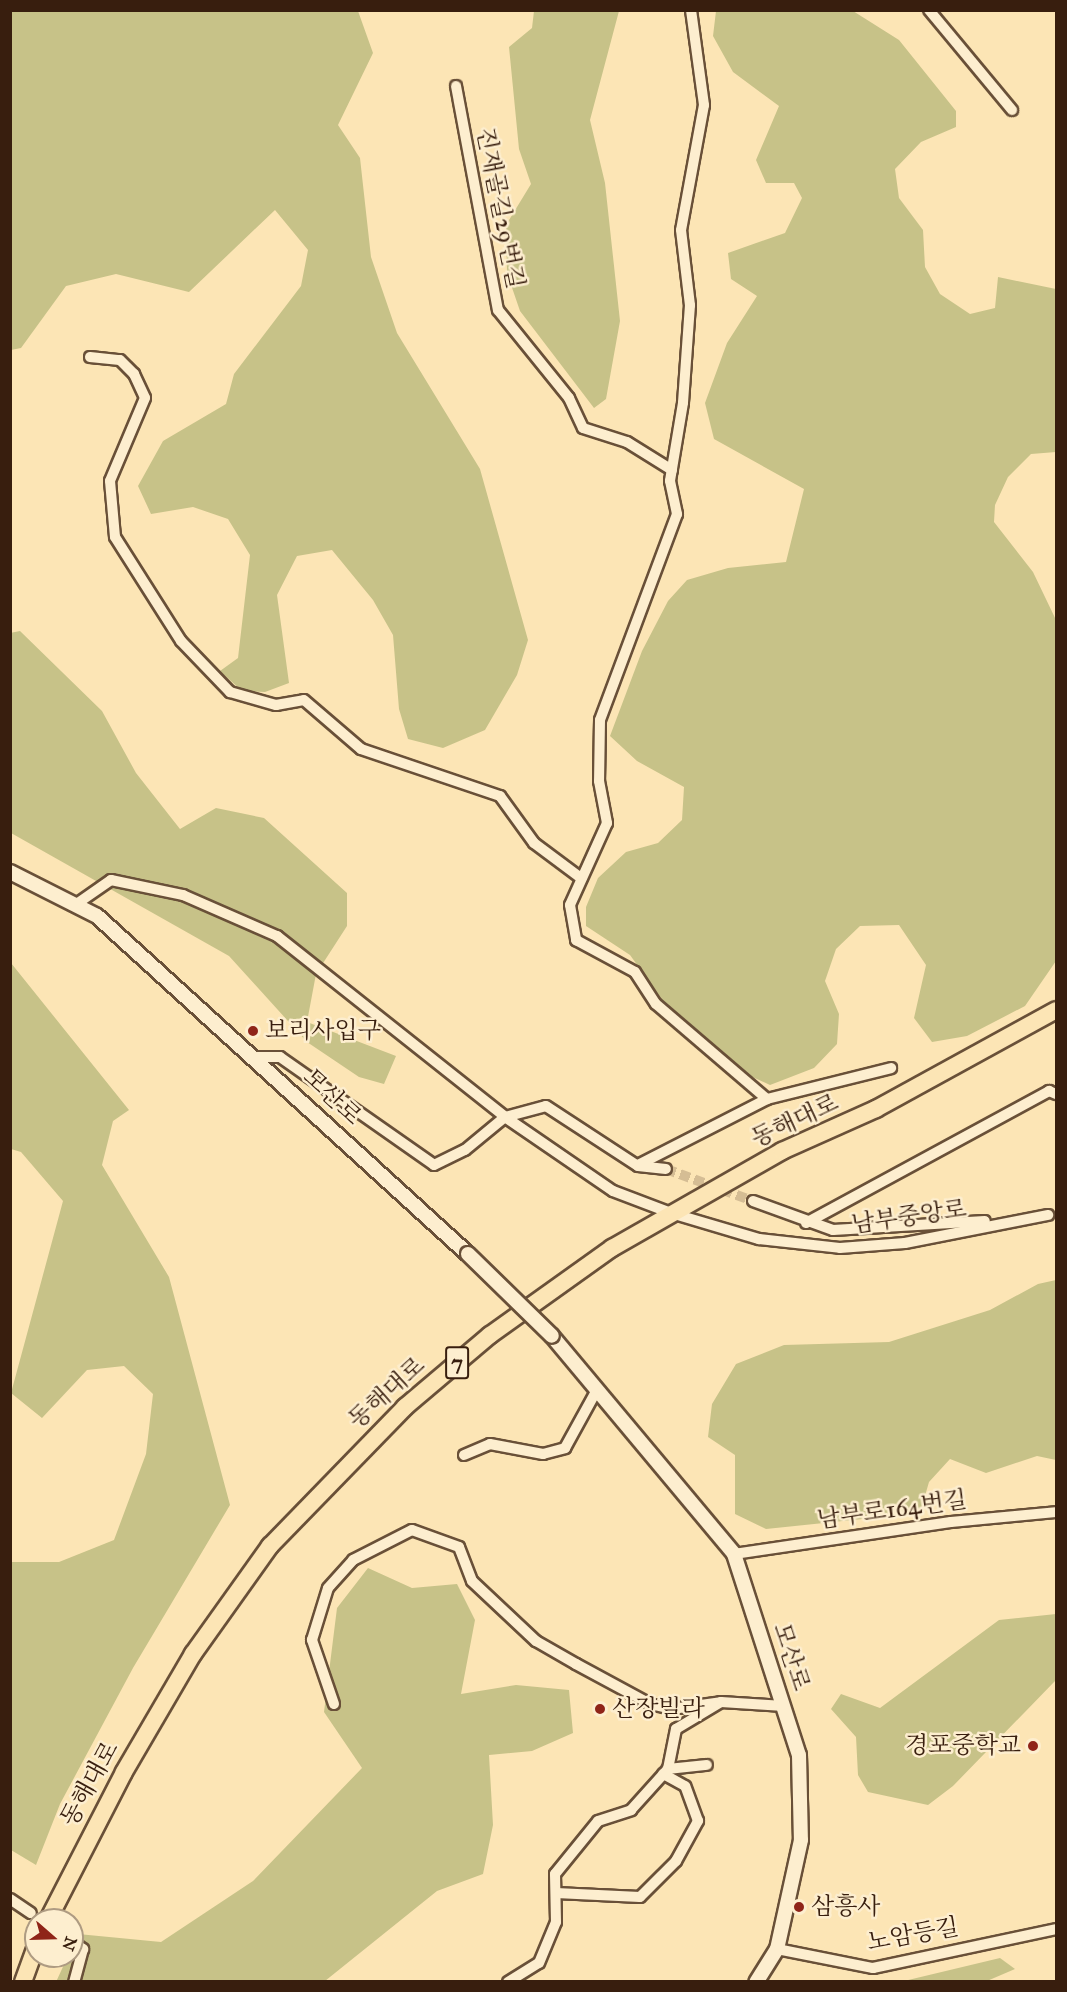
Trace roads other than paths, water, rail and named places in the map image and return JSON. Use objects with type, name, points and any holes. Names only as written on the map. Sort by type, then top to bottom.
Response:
[{"type":"main road","name":"동해대로","points":[[54,1908],[123,1772],[193,1654],[270,1546],[389,1422],[490,1335],[671,1213],[1056,1010]]},
{"type":"street","points":[[691,10],[704,105],[681,230],[690,304],[672,470],[676,514],[600,720],[599,781],[607,823],[570,905],[576,940],[635,972],[656,1004],[767,1099]]},
{"type":"street","points":[[929,10],[1012,110]]},
{"type":"street","name":"진재골길29번길","points":[[456,86],[498,310],[568,398],[583,428],[627,442],[672,470]]},
{"type":"street","points":[[90,357],[120,360],[134,374],[145,398],[110,481],[115,537],[181,641],[230,692],[276,705],[304,700],[361,749],[500,796],[534,843],[581,878]]},
{"type":"street","name":"모산로","points":[[10,872],[97,916],[255,1057],[468,1254],[552,1336],[598,1388],[734,1554],[799,1755],[801,1840],[777,1949],[756,1982]]},
{"type":"street","name":"남부중앙로","points":[[75,905],[111,880],[183,895],[229,911],[277,936],[505,1117],[613,1191],[671,1213],[759,1239],[840,1248],[905,1243],[1052,1215]]},
{"type":"street","points":[[255,1057],[280,1057],[434,1165],[465,1150],[505,1117],[546,1106],[638,1166],[666,1169]]},
{"type":"street","points":[[638,1166],[767,1099],[891,1068]]},
{"type":"street","points":[[806,1223],[1049,1091],[1056,1094]]},
{"type":"street","name":"남부중앙로","points":[[753,1201],[806,1223],[833,1230],[1052,1215]]},
{"type":"street","points":[[465,1455],[490,1444],[543,1454],[565,1448],[598,1388]]},
{"type":"street","name":"남부로164번길","points":[[734,1554],[951,1522],[1056,1512]]},
{"type":"street","points":[[334,1704],[312,1640],[328,1588],[353,1560],[412,1530],[459,1547],[472,1581],[536,1641],[650,1704],[672,1709],[721,1702],[783,1706]]},
{"type":"street","points":[[507,1982],[539,1963],[556,1922],[555,1874],[598,1821],[631,1810],[666,1771],[676,1729],[721,1702]]},
{"type":"street","points":[[666,1771],[707,1765]]},
{"type":"street","points":[[556,1893],[640,1898],[676,1861],[698,1821],[685,1786],[666,1771]]},
{"type":"street","points":[[10,1899],[24,1908]]},
{"type":"street","name":"노암등길","points":[[777,1949],[873,1968],[1056,1929]]},
{"type":"tunnel","points":[[666,1169],[753,1201]]},
{"type":"place","name":"보리사입구","points":[[253,1031]]},
{"type":"place","name":"산장빌라","points":[[600,1709]]},
{"type":"place","name":"경포중학교","points":[[1033,1746]]},
{"type":"place","name":"삼흥사","points":[[799,1907]]}]
